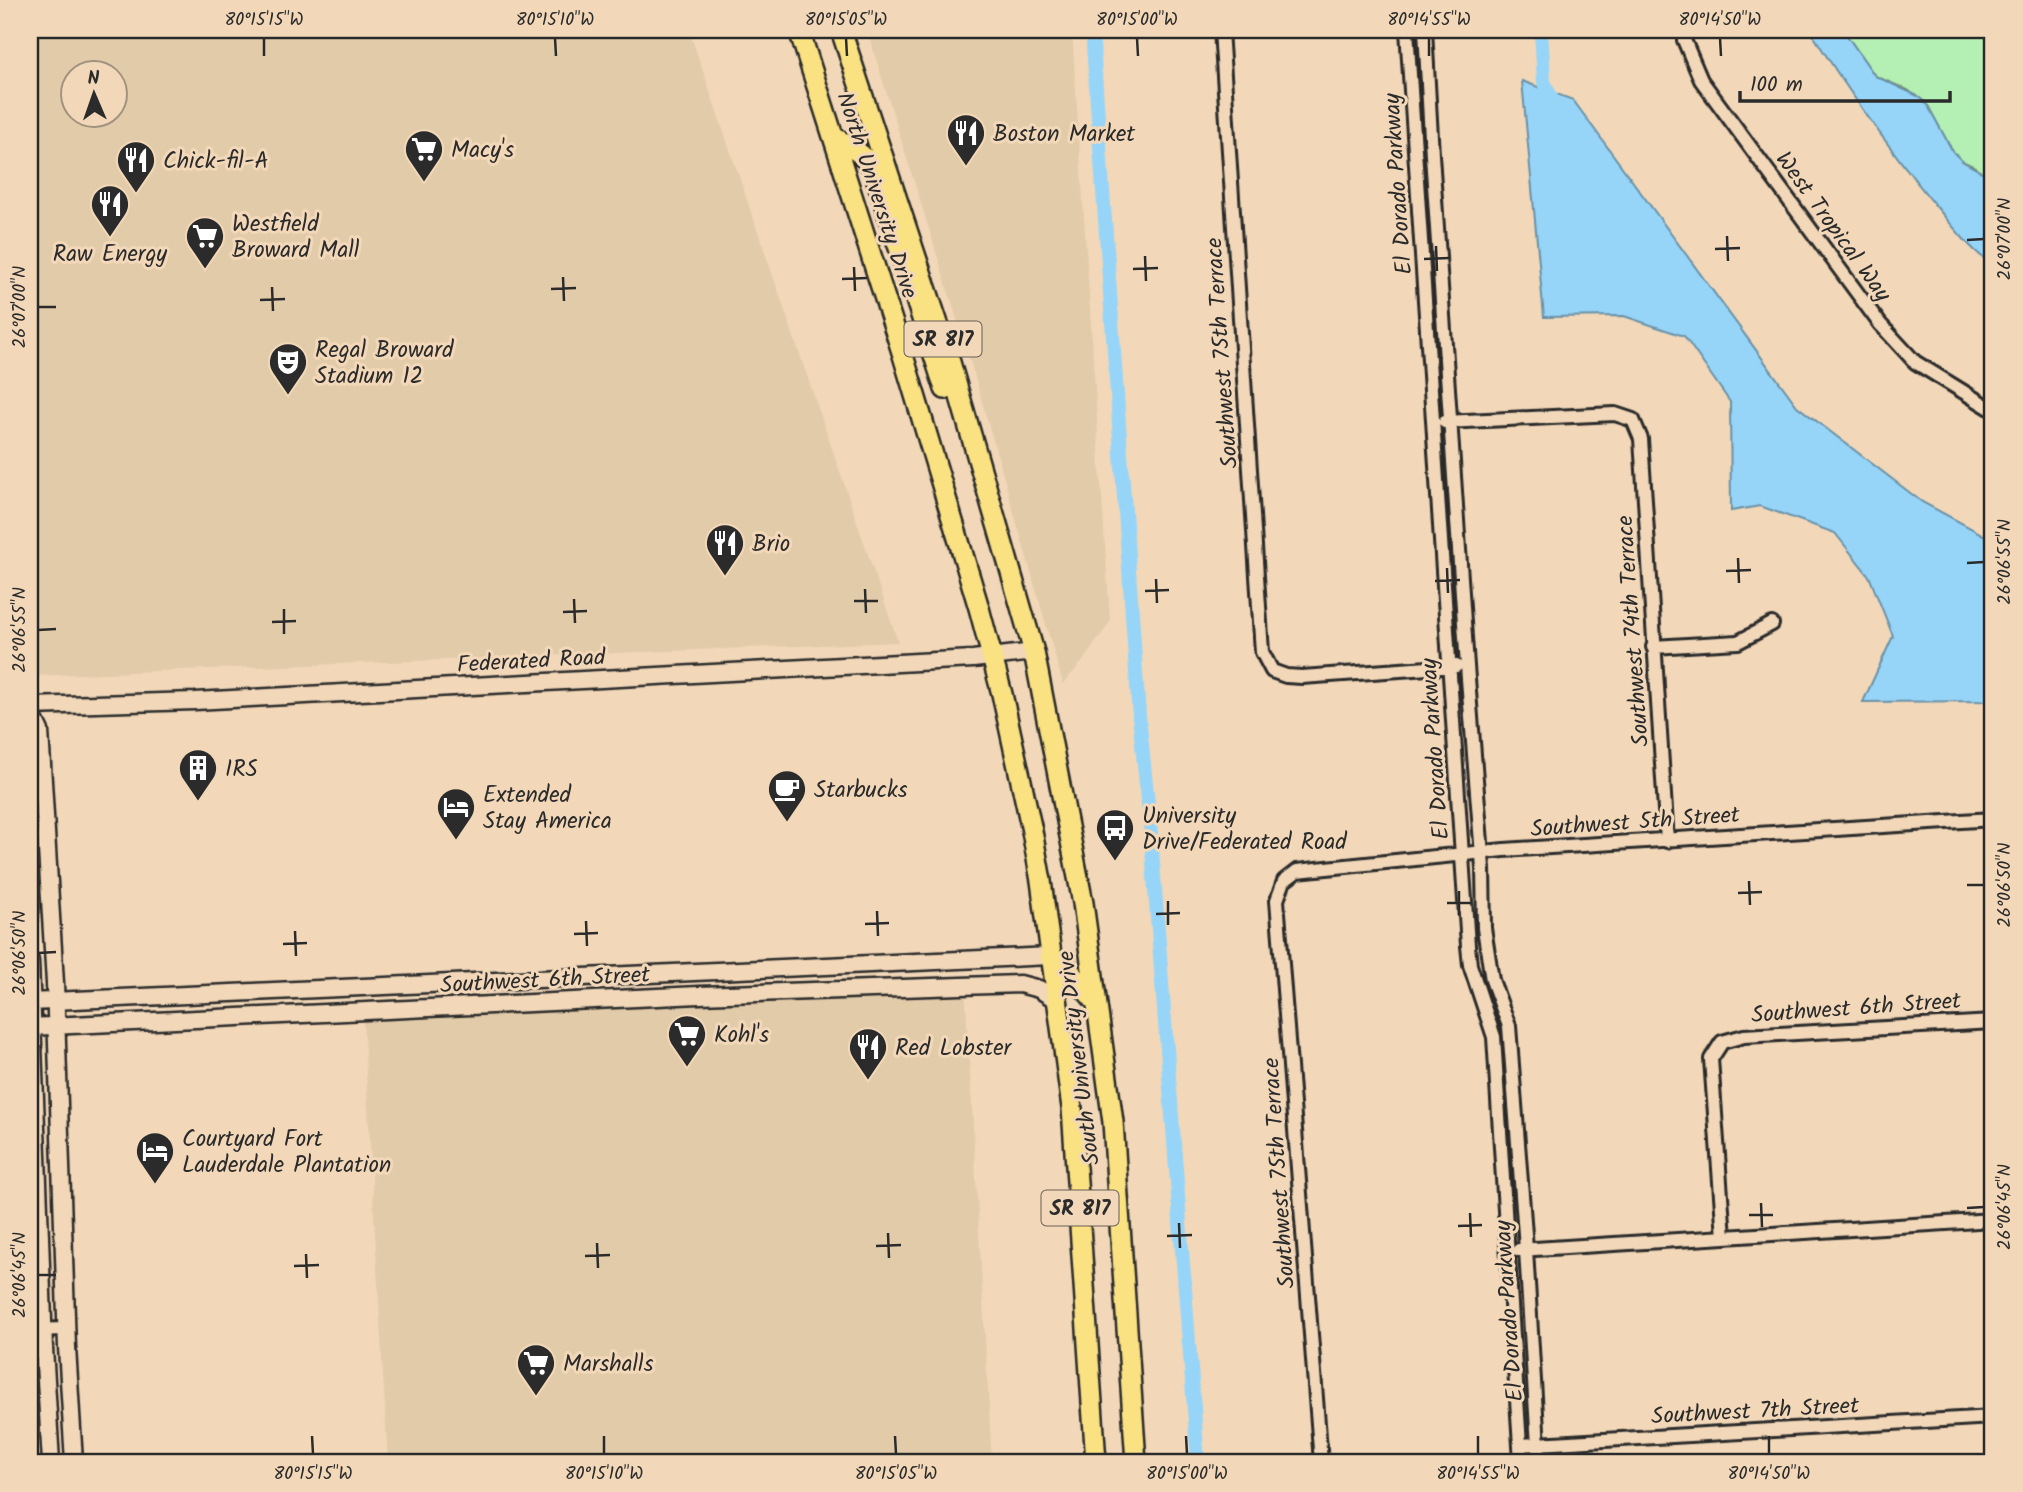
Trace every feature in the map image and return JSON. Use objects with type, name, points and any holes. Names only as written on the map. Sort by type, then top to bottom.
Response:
[{"type":"main road","name":"North University Drive","points":[[799,30],[902,352],[993,657]]},
{"type":"main road","name":"North University Drive","points":[[841,30],[945,345],[1034,652]]},
{"type":"main road","points":[[834,138],[856,150],[873,168],[954,417],[972,438]]},
{"type":"main road","name":"South University Drive","points":[[1034,652],[1083,903],[1113,1122],[1136,1462]]},
{"type":"main road","name":"South University Drive","points":[[993,657],[1041,881],[1072,1108],[1096,1462]]},
{"type":"main road","points":[[1050,956],[1063,963],[1097,1002]]},
{"type":"street","name":"Southwest 75th Terrace","points":[[1221,30],[1262,652],[1272,671],[1286,676],[1450,667]]},
{"type":"street","name":"El Dorado Parkway","points":[[1407,30],[1470,965],[1494,1037],[1521,1462]]},
{"type":"street","name":"El Dorado Parkway","points":[[1425,30],[1482,852],[1486,956],[1509,1026],[1539,1462]]},
{"type":"street","name":"West Tropical Way","points":[[1684,30],[1684,40],[1701,79],[1880,324],[1915,362],[1993,410]]},
{"type":"street","name":"Southwest 74th Terrace","points":[[1451,422],[1615,414],[1633,420],[1641,439],[1667,841]]},
{"type":"street","points":[[1434,423],[1451,422]]},
{"type":"street","points":[[1653,647],[1738,642],[1772,624]]},
{"type":"street","name":"Federated Road","points":[[30,708],[993,657],[1034,652]]},
{"type":"street","points":[[1450,667],[1467,666]]},
{"type":"street","points":[[30,708],[40,731],[55,1001],[66,1329],[74,1462]]},
{"type":"street","name":"Southwest 5th Street","points":[[1284,881],[1297,871],[1482,852],[1993,819]]},
{"type":"street","name":"Southwest 75th Terrace","points":[[1284,881],[1278,900],[1321,1462]]},
{"type":"street","name":"Southwest 6th Street","points":[[31,1002],[1050,956]]},
{"type":"street","points":[[30,961],[37,1330],[51,1462]]},
{"type":"street","name":"Southwest 6th Street","points":[[31,1026],[699,995],[1020,984],[1039,989],[1058,1001]]},
{"type":"street","name":"Southwest 6th Street","points":[[1724,1237],[1711,1059],[1722,1042],[1744,1036],[1993,1022]]},
{"type":"street","points":[[1507,1251],[1993,1220]]},
{"type":"street","points":[[37,1330],[66,1329]]},
{"type":"street","name":"Southwest 7th Street","points":[[1520,1445],[1993,1417]]},
{"type":"shaded area","points":[[30,30],[689,30],[898,642],[30,676]]},
{"type":"shaded area","points":[[867,30],[1072,30],[1110,622],[1063,684],[975,377]]},
{"type":"shaded area","points":[[965,985],[992,1462],[388,1462],[363,1019]]},
{"type":"green space","points":[[1843,30],[1993,30],[1993,213],[1975,167],[1962,161],[1953,152],[1928,106],[1908,90],[1875,76]]},
{"type":"water","points":[[1810,30],[1843,30],[1875,76],[1920,97],[1928,106],[1953,152],[1962,161],[1985,174],[1989,182],[1993,213],[1993,265],[1962,237],[1885,141]]},
{"type":"water","points":[[1522,81],[1573,100],[1797,406],[1922,502],[1993,540],[1993,701],[1863,702],[1893,636],[1869,576],[1835,533],[1760,506],[1731,511],[1730,402],[1684,336],[1624,316],[1544,317]]},
{"type":"waterway","points":[[1092,30],[1139,716],[1150,823],[1198,1462]]},
{"type":"waterway","points":[[1541,30],[1544,82],[1555,106]]},
{"type":"place","name":"Boston Market","points":[[966,167]]},
{"type":"place","name":"Macy's","points":[[424,183]]},
{"type":"place","name":"Chick-fil-A","points":[[136,194]]},
{"type":"place","name":"Raw Energy","points":[[110,238]]},
{"type":"place","name":"Westfield Broward Mall","points":[[205,270]]},
{"type":"place","name":"Regal Broward Stadium 12","points":[[288,396]]},
{"type":"place","name":"Brio","points":[[725,577]]},
{"type":"place","name":"IRS","points":[[198,802]]},
{"type":"place","name":"Starbucks","points":[[787,823]]},
{"type":"place","name":"Extended Stay America","points":[[456,841]]},
{"type":"place","name":"University Drive/Federated Road","points":[[1115,862]]},
{"type":"place","name":"Kohl's","points":[[687,1068]]},
{"type":"place","name":"Red Lobster","points":[[868,1081]]},
{"type":"place","name":"Courtyard Fort Lauderdale Plantation","points":[[155,1185]]},
{"type":"place","name":"Marshalls","points":[[536,1397]]}]
